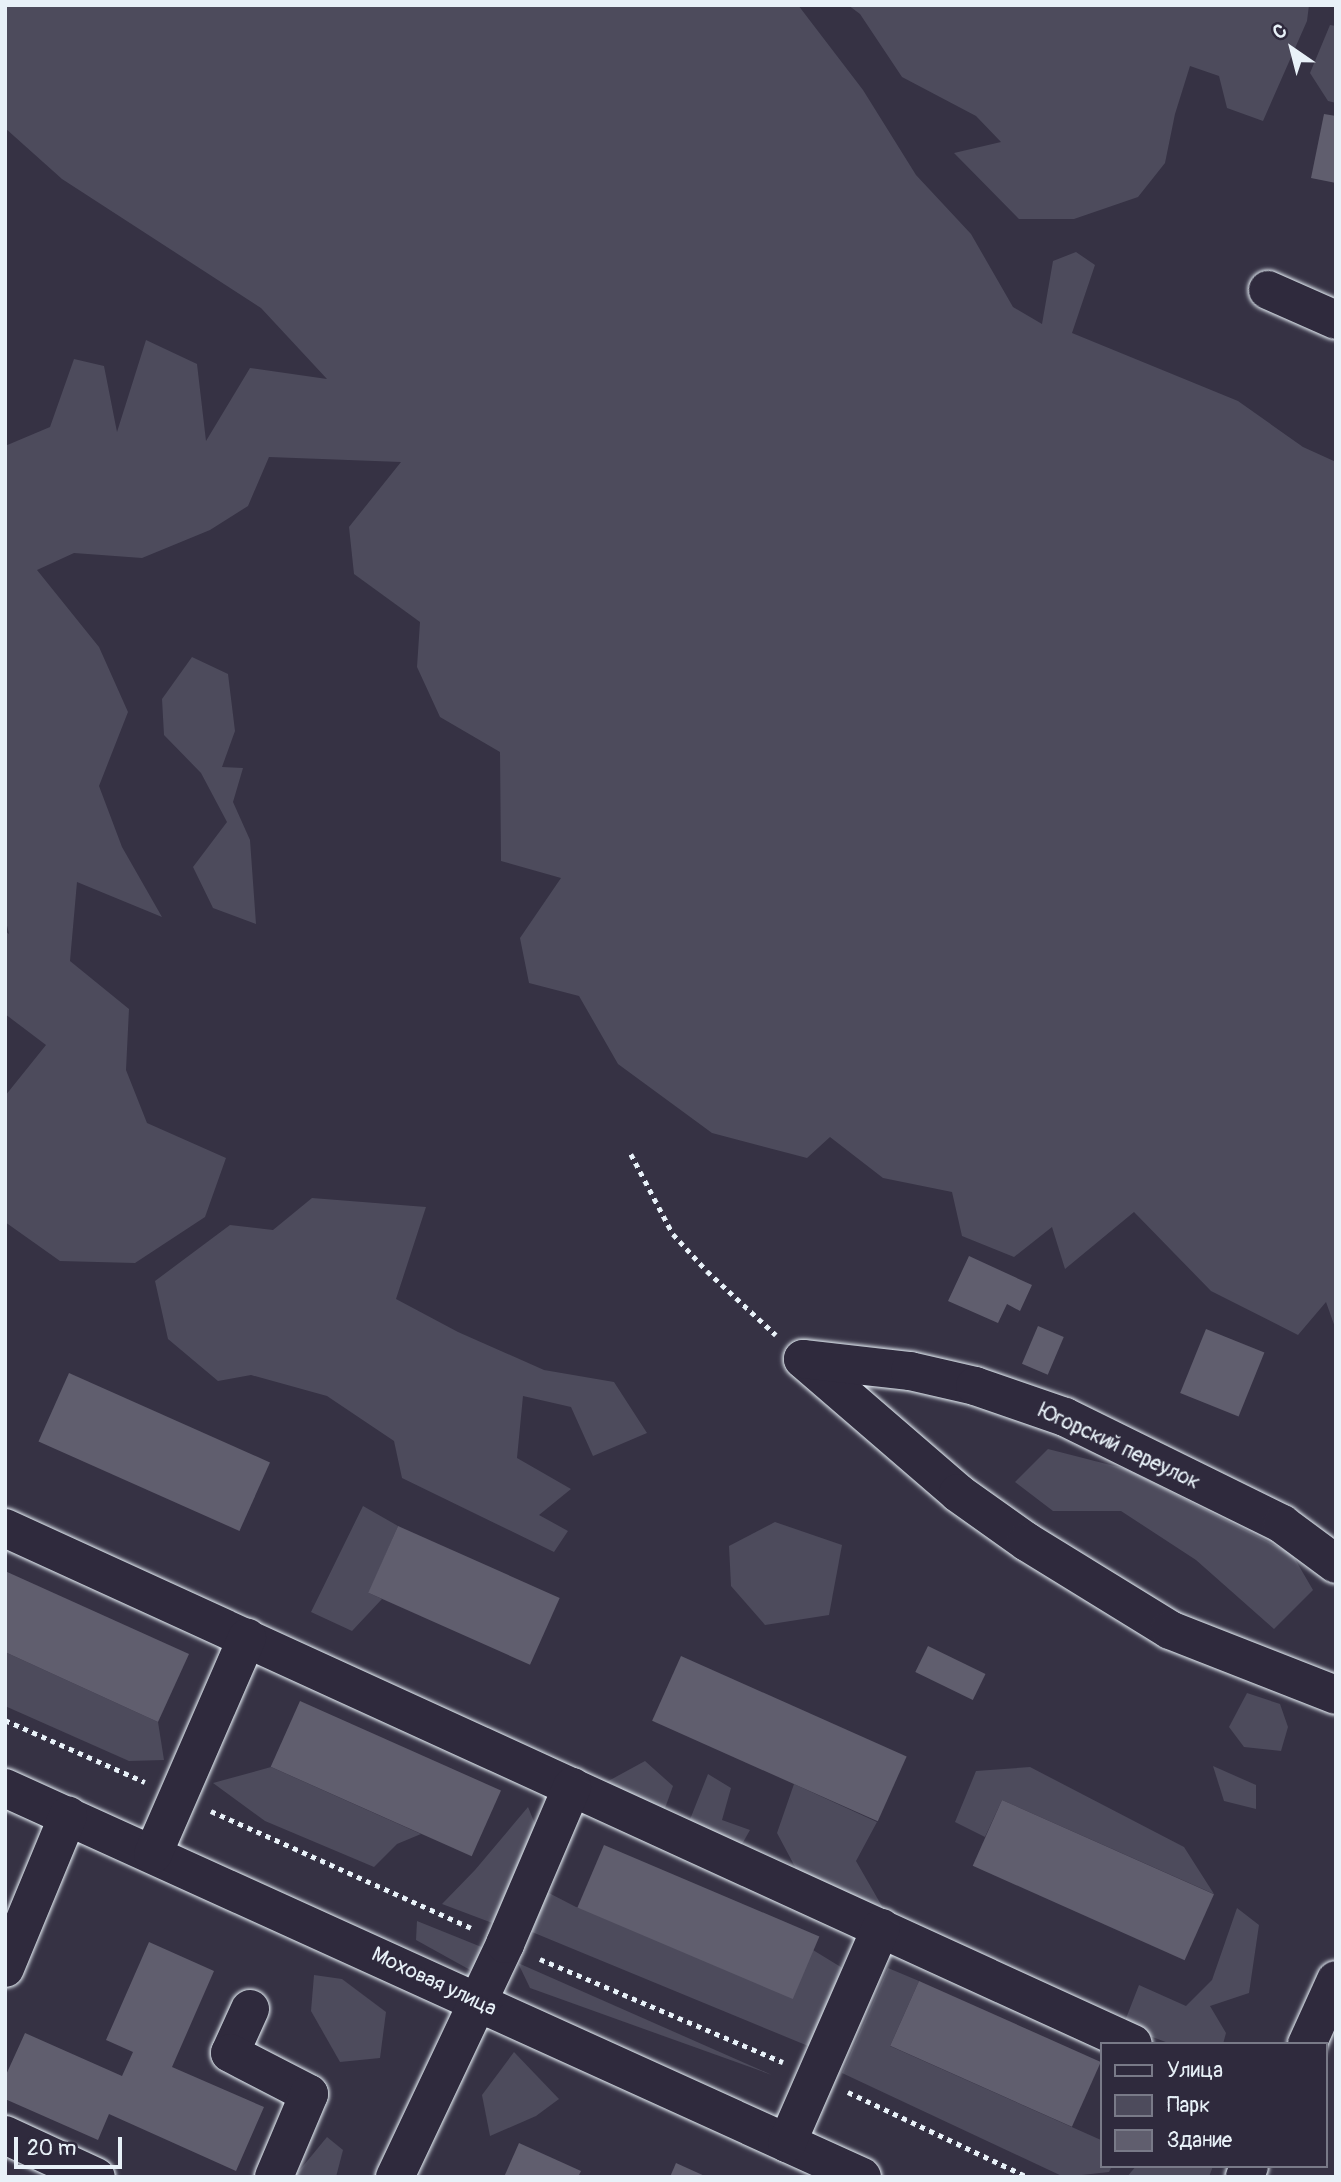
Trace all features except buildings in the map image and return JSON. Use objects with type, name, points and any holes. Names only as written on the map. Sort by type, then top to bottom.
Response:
[{"type":"street","points":[[1268,290],[1336,320]]},
{"type":"street","points":[[803,1359],[958,1493],[1027,1542],[1170,1630],[1336,1695]]},
{"type":"street","name":"Югорский переулок","points":[[803,1359],[910,1371],[975,1387],[1065,1417],[1282,1524],[1336,1564]]},
{"type":"street","points":[[5,1528],[1129,2042]]},
{"type":"street","points":[[153,1854],[247,1638]]},
{"type":"street","points":[[395,2177],[477,2002],[572,1787]]},
{"type":"street","name":"Моховая улица","points":[[5,1788],[862,2177]]},
{"type":"street","points":[[5,1968],[68,1816]]},
{"type":"street","points":[[787,2143],[881,1928]]},
{"type":"street","points":[[1308,2042],[1333,1996]]},
{"type":"street","points":[[250,2009],[230,2053],[309,2094],[274,2177]]},
{"type":"street","points":[[5,2135],[96,2177]]},
{"type":"path","points":[[631,1154],[673,1234],[707,1270],[803,1359]]},
{"type":"green space","points":[[5,5],[798,5],[863,90],[916,175],[971,234],[1013,307],[1042,324],[1053,261],[1076,252],[1095,265],[1072,333],[1238,401],[1303,447],[1336,462],[1336,1330],[1326,1302],[1298,1335],[1211,1291],[1134,1212],[1065,1269],[1052,1227],[1014,1257],[962,1236],[952,1192],[883,1178],[830,1137],[807,1158],[712,1133],[618,1064],[579,996],[529,983],[520,938],[561,878],[501,861],[500,752],[440,717],[417,667],[420,622],[354,574],[349,527],[401,462],[269,457],[248,506],[210,530],[142,558],[74,553],[37,570],[99,647],[128,712],[99,786],[122,847],[162,917],[77,882],[70,961],[129,1009],[126,1070],[147,1123],[226,1158],[205,1217],[135,1263],[60,1261],[5,1222],[5,1096],[46,1045],[5,1014],[5,931],[9,934],[5,917],[5,446],[50,427],[74,359],[104,366],[117,432],[146,340],[197,364],[206,441],[250,368],[327,379],[261,308],[62,179],[5,128]]},
{"type":"green space","points":[[848,5],[1309,5],[1307,21],[1263,121],[1227,108],[1219,76],[1190,66],[1175,114],[1165,163],[1138,197],[1074,219],[1019,219],[954,153],[1001,142],[976,116],[902,77],[860,14]]},
{"type":"green space","points":[[1330,25],[1336,26],[1336,103],[1328,101],[1310,73]]},
{"type":"green space","points":[[192,657],[228,674],[235,731],[222,767],[243,768],[233,802],[250,840],[256,924],[213,908],[193,867],[227,822],[201,773],[164,735],[162,699]]},
{"type":"green space","points":[[312,1198],[426,1207],[396,1299],[458,1332],[544,1370],[614,1382],[647,1433],[593,1456],[571,1407],[523,1396],[517,1458],[571,1489],[539,1515],[568,1531],[554,1552],[402,1478],[394,1441],[327,1396],[251,1375],[218,1381],[168,1339],[155,1281],[230,1225],[273,1230]]},
{"type":"green space","points":[[1048,1449],[1126,1469],[1292,1554],[1313,1590],[1274,1629],[1196,1560],[1121,1511],[1053,1511],[1015,1482]]},
{"type":"green space","points":[[363,1506],[398,1526],[369,1593],[382,1599],[352,1631],[311,1612]]},
{"type":"green space","points":[[775,1522],[842,1545],[829,1615],[765,1625],[731,1586],[729,1546]]},
{"type":"green space","points":[[5,1652],[158,1722],[164,1760],[129,1761],[5,1706]]},
{"type":"green space","points":[[1247,1693],[1280,1704],[1288,1727],[1281,1751],[1244,1747],[1229,1727]]},
{"type":"green space","points":[[645,1761],[673,1786],[664,1811],[601,1785]]},
{"type":"green space","points":[[1213,1766],[1256,1785],[1256,1809],[1224,1801]]},
{"type":"green space","points":[[271,1767],[421,1834],[397,1844],[374,1867],[265,1821],[213,1783]]},
{"type":"green space","points":[[1030,1767],[1184,1847],[1214,1894],[1002,1800],[985,1837],[955,1822],[976,1771]]},
{"type":"green space","points":[[708,1774],[731,1788],[722,1820],[750,1830],[741,1846],[689,1822]]},
{"type":"green space","points":[[794,1784],[877,1822],[856,1861],[883,1908],[801,1878],[777,1833]]},
{"type":"green space","points":[[528,1807],[538,1831],[495,1924],[442,1904],[475,1870]]},
{"type":"green space","points":[[547,1892],[576,1907],[813,1950],[849,1972],[813,2048],[532,1932]]},
{"type":"green space","points":[[1237,1908],[1259,1925],[1249,1993],[1210,2006],[1226,2033],[1224,2042],[1166,2042],[1123,2026],[1139,1985],[1186,2006],[1212,1980]]},
{"type":"green space","points":[[417,1921],[489,1950],[472,1971],[416,1940]]},
{"type":"green space","points":[[518,1963],[772,2075],[530,1988]]},
{"type":"green space","points":[[888,1968],[919,1981],[890,2046],[1100,2140],[1100,2168],[1111,2168],[1109,2172],[1064,2177],[842,2073]]},
{"type":"green space","points":[[314,1975],[342,1979],[386,2012],[380,2058],[340,2062],[311,2011]]},
{"type":"green space","points":[[514,2052],[559,2099],[536,2116],[490,2136],[482,2095]]},
{"type":"green space","points":[[327,2137],[343,2150],[336,2177],[294,2177]]},
{"type":"green space","points":[[1134,2168],[1212,2168],[1209,2177],[1127,2177]]}]
